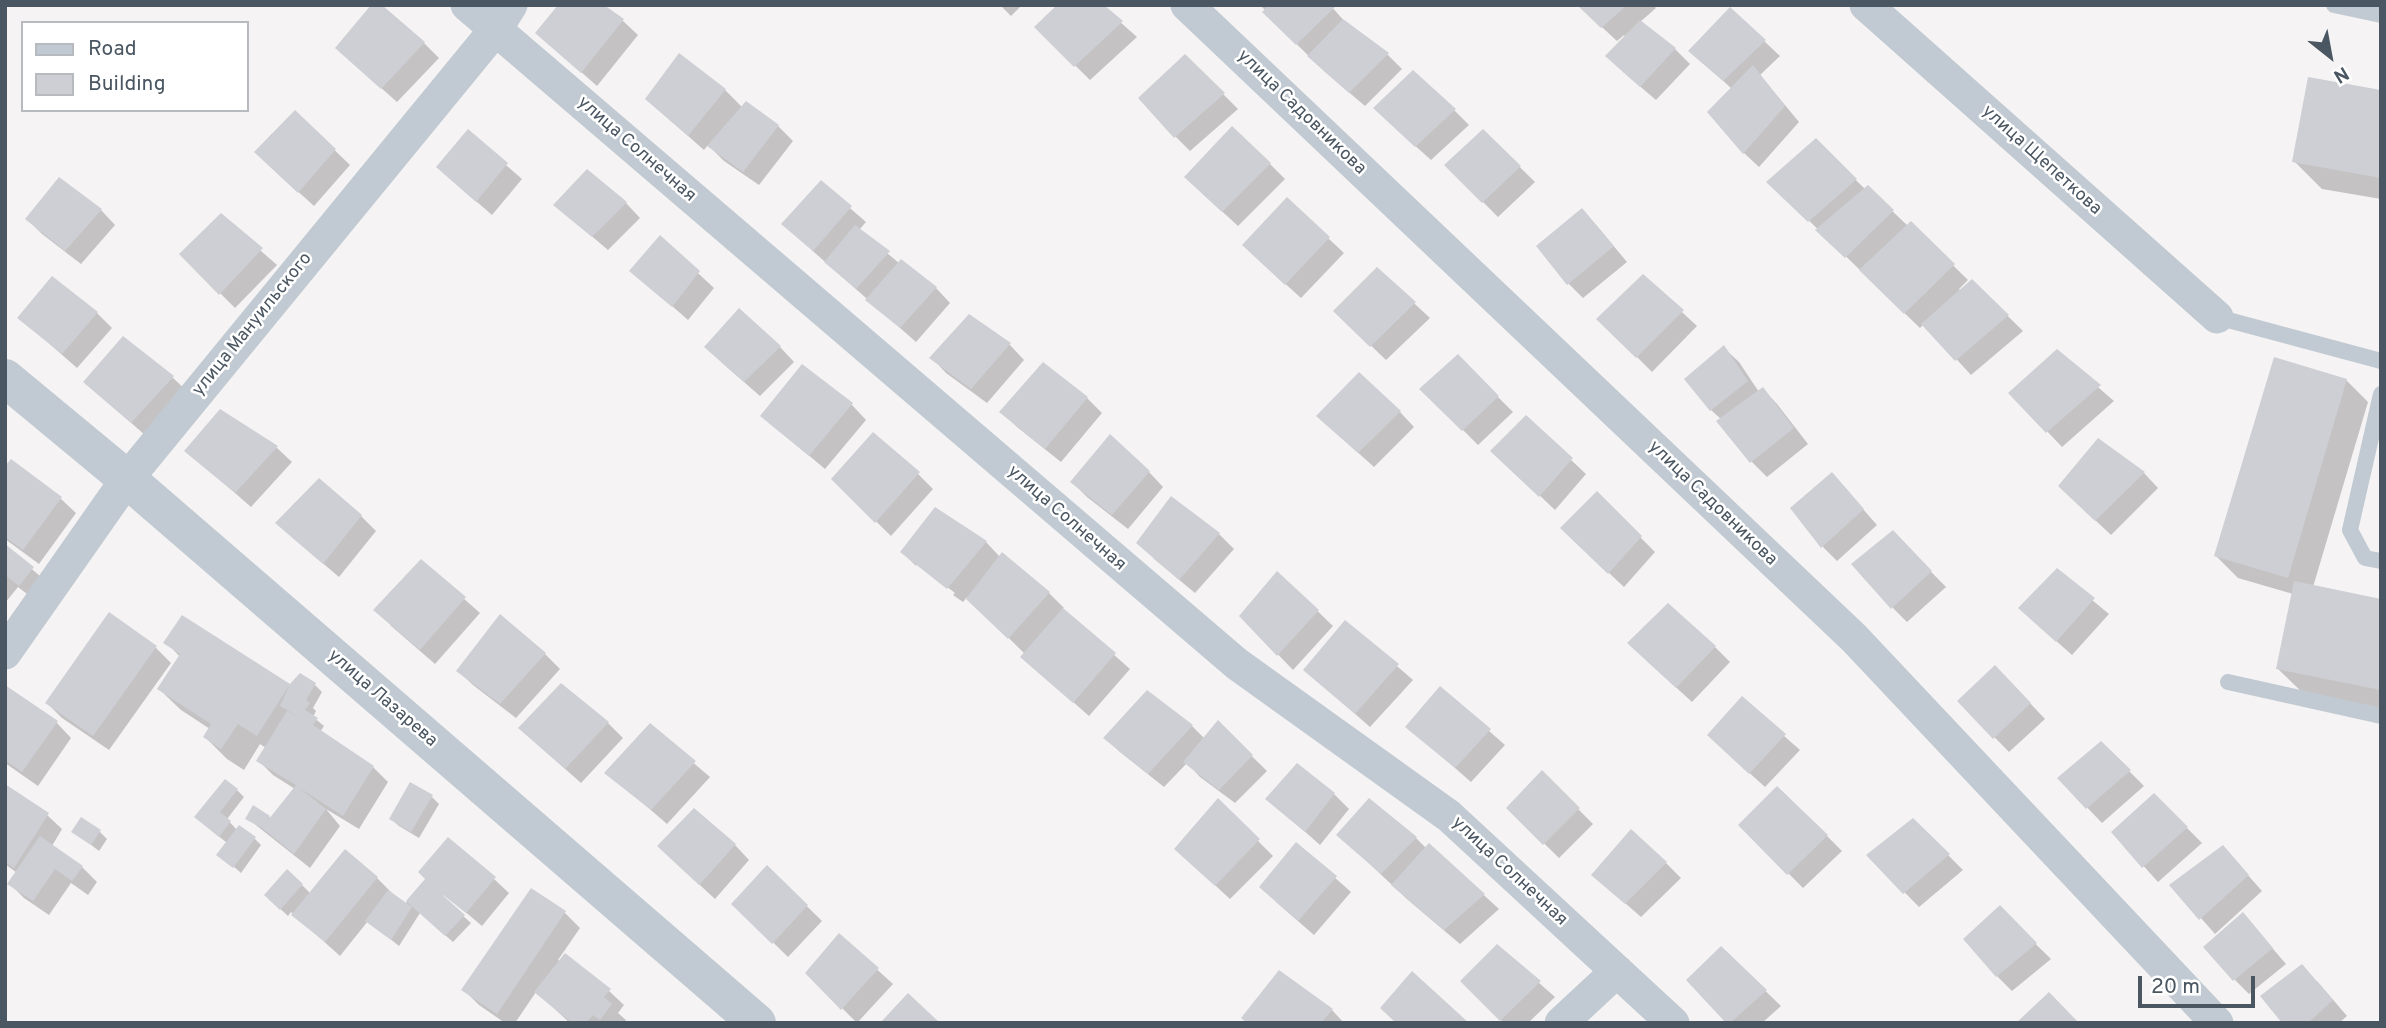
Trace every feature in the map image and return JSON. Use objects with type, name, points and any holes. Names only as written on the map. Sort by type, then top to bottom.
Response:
[{"type":"street","name":"улица Солнечная","points":[[467,5],[503,18],[1237,664],[1448,816],[1672,1023]]},
{"type":"street","name":"улица Садовникова","points":[[1187,5],[1854,638],[2217,1023]]},
{"type":"street","name":"улица Щепеткова","points":[[1866,5],[2217,317]]},
{"type":"street","name":"улица Мануильского","points":[[5,653],[127,479],[503,18]]},
{"type":"street","name":"улица Лазарева","points":[[5,378],[127,479],[757,1023]]},
{"type":"street","points":[[1561,1023],[1617,971]]},
{"type":"lane","points":[[2334,5],[2381,15]]},
{"type":"lane","points":[[2217,317],[2381,361]]},
{"type":"lane","points":[[2381,394],[2350,530],[2365,558],[2381,561]]},
{"type":"lane","points":[[2228,682],[2381,716]]},
{"type":"building","points":[[371,5],[382,5],[425,42],[381,89],[335,48]]},
{"type":"building","points":[[558,5],[604,5],[624,19],[581,73],[535,33]]},
{"type":"building","points":[[1057,5],[1104,5],[1123,21],[1074,67],[1034,27]]},
{"type":"building","points":[[1269,5],[1335,7],[1296,45],[1262,12]]},
{"type":"building","points":[[1577,5],[1627,5],[1601,28]]},
{"type":"building","points":[[1730,7],[1766,40],[1723,81],[1688,51]]},
{"type":"building","points":[[1343,19],[1389,53],[1349,93],[1307,56]]},
{"type":"building","points":[[1640,20],[1676,48],[1640,87],[1605,56]]},
{"type":"building","points":[[679,53],[726,89],[688,136],[645,99]]},
{"type":"building","points":[[1185,54],[1225,93],[1174,138],[1138,98]]},
{"type":"building","points":[[1753,65],[1785,106],[1743,154],[1707,112]]},
{"type":"building","points":[[1413,70],[1456,109],[1415,147],[1373,108]]},
{"type":"building","points":[[2308,77],[2381,90],[2381,178],[2292,162]]},
{"type":"building","points":[[746,101],[779,125],[743,172],[707,146]]},
{"type":"building","points":[[295,110],[336,149],[298,193],[254,152]]},
{"type":"building","points":[[1232,126],[1271,163],[1222,212],[1184,177]]},
{"type":"building","points":[[468,129],[508,163],[476,202],[436,167]]},
{"type":"building","points":[[1483,129],[1521,166],[1482,203],[1444,165]]},
{"type":"building","points":[[1816,138],[1857,179],[1808,222],[1766,182]]},
{"type":"building","points":[[587,169],[627,202],[592,237],[553,205]]},
{"type":"building","points":[[59,177],[102,209],[65,251],[25,219]]},
{"type":"building","points":[[821,180],[852,206],[813,251],[781,224]]},
{"type":"building","points":[[1868,185],[1894,210],[1845,258],[1815,230]]},
{"type":"building","points":[[1287,197],[1330,237],[1285,285],[1242,245]]},
{"type":"building","points":[[1582,208],[1614,246],[1567,285],[1536,246]]},
{"type":"building","points":[[221,213],[263,248],[219,295],[179,254]]},
{"type":"building","points":[[1911,221],[1955,264],[1904,314],[1859,270]]},
{"type":"building","points":[[855,225],[890,251],[856,289],[824,262]]},
{"type":"building","points":[[660,235],[700,271],[672,307],[629,271]]},
{"type":"building","points":[[901,259],[937,287],[900,328],[865,300]]},
{"type":"building","points":[[1377,267],[1416,302],[1370,347],[1333,311]]},
{"type":"building","points":[[1643,274],[1684,310],[1636,358],[1596,319]]},
{"type":"building","points":[[52,276],[98,312],[62,354],[17,318]]},
{"type":"building","points":[[1972,279],[2009,315],[1955,361],[1921,324]]},
{"type":"building","points":[[739,308],[781,346],[744,382],[704,347]]},
{"type":"building","points":[[969,314],[1011,343],[971,389],[929,358]]},
{"type":"building","points":[[123,336],[174,376],[131,423],[83,382]]},
{"type":"building","points":[[1724,345],[1748,381],[1710,411],[1684,379]]},
{"type":"building","points":[[2057,349],[2101,385],[2046,433],[2008,393]]},
{"type":"building","points":[[1458,354],[1499,396],[1462,431],[1419,389]]},
{"type":"building","points":[[2274,357],[2347,379],[2288,578],[2214,556]]},
{"type":"building","points":[[1043,362],[1088,397],[1045,449],[999,412]]},
{"type":"building","points":[[802,364],[853,403],[809,456],[760,416]]},
{"type":"building","points":[[1359,372],[1401,411],[1358,453],[1316,416]]},
{"type":"building","points":[[1763,387],[1794,428],[1750,463],[1716,421]]},
{"type":"building","points":[[220,409],[278,446],[235,493],[184,451]]},
{"type":"building","points":[[1526,415],[1573,458],[1539,497],[1490,451]]},
{"type":"building","points":[[873,432],[920,472],[875,523],[831,479]]},
{"type":"building","points":[[1110,434],[1150,471],[1112,515],[1070,482]]},
{"type":"building","points":[[2098,438],[2145,472],[2095,521],[2058,486]]},
{"type":"building","points":[[11,459],[62,497],[23,550],[5,537],[5,466]]},
{"type":"building","points":[[1832,472],[1864,509],[1821,548],[1790,508]]},
{"type":"building","points":[[319,478],[362,515],[323,564],[275,523]]},
{"type":"building","points":[[1597,491],[1642,536],[1608,574],[1560,528]]},
{"type":"building","points":[[1171,496],[1220,533],[1179,580],[1136,543]]},
{"type":"building","points":[[935,507],[987,541],[947,589],[900,552]]},
{"type":"building","points":[[1893,530],[1932,571],[1891,609],[1851,564]]},
{"type":"building","points":[[5,544],[34,567],[19,586],[5,575]]},
{"type":"building","points":[[1002,552],[1050,592],[1008,639],[966,599]]},
{"type":"building","points":[[421,559],[466,597],[420,650],[373,610]]},
{"type":"building","points":[[2057,568],[2095,598],[2056,642],[2018,608]]},
{"type":"building","points":[[1277,571],[1319,610],[1277,656],[1239,616]]},
{"type":"building","points":[[2294,581],[2381,599],[2381,690],[2276,669]]},
{"type":"building","points":[[1668,603],[1716,646],[1676,688],[1627,643]]},
{"type":"building","points":[[1063,608],[1116,653],[1073,703],[1020,657]]},
{"type":"building","points":[[109,612],[157,646],[93,736],[45,703]]},
{"type":"building","points":[[500,614],[546,653],[500,704],[456,671]]},
{"type":"building","points":[[182,615],[290,684],[257,736],[238,724],[221,749],[203,737],[211,724],[157,689],[180,654],[163,643]]},
{"type":"building","points":[[1345,620],[1399,664],[1355,714],[1303,670]]},
{"type":"building","points":[[1995,665],[2031,703],[1993,739],[1957,701]]},
{"type":"building","points":[[300,673],[316,683],[306,700],[310,703],[305,710],[318,718],[313,725],[374,766],[343,816],[298,787],[326,809],[294,854],[262,828],[245,819],[253,805],[270,816],[265,824],[296,785],[256,761],[287,711],[302,719],[280,706],[290,684]]},
{"type":"building","points":[[561,683],[609,722],[565,769],[518,728]]},
{"type":"building","points":[[5,685],[58,721],[22,772],[5,760]]},
{"type":"building","points":[[1440,686],[1491,729],[1455,768],[1405,727]]},
{"type":"building","points":[[1147,690],[1193,725],[1148,774],[1103,738]]},
{"type":"building","points":[[1742,696],[1786,734],[1749,774],[1707,735]]},
{"type":"building","points":[[1218,720],[1253,755],[1219,790],[1183,762]]},
{"type":"building","points":[[650,723],[696,761],[651,810],[604,773]]},
{"type":"building","points":[[2101,741],[2131,770],[2086,809],[2057,778]]},
{"type":"building","points":[[1297,763],[1335,793],[1305,832],[1265,799]]},
{"type":"building","points":[[1542,770],[1580,808],[1543,845],[1506,808]]},
{"type":"building","points":[[225,779],[238,789],[220,812],[231,821],[219,837],[194,817]]},
{"type":"building","points":[[410,782],[433,795],[411,832],[389,819]]},
{"type":"building","points":[[5,784],[49,813],[14,868],[5,862]]},
{"type":"building","points":[[1777,786],[1828,835],[1787,875],[1738,825]]},
{"type":"building","points":[[2154,793],[2188,827],[2142,868],[2111,832]]},
{"type":"building","points":[[1218,798],[1260,839],[1215,886],[1174,849]]},
{"type":"building","points":[[1369,798],[1417,837],[1381,874],[1336,835]]},
{"type":"building","points":[[694,808],[736,844],[699,885],[657,846]]},
{"type":"building","points":[[81,817],[101,830],[91,845],[71,832]]},
{"type":"building","points":[[1913,818],[1950,854],[1903,894],[1866,855]]},
{"type":"building","points":[[239,825],[256,837],[233,868],[216,855]]},
{"type":"building","points":[[1631,829],[1667,862],[1625,904],[1591,875]]},
{"type":"building","points":[[40,836],[83,866],[72,881],[55,869],[33,901],[7,884]]},
{"type":"building","points":[[448,837],[496,877],[466,913],[438,891],[465,915],[445,936],[406,901],[425,879],[418,872]]},
{"type":"building","points":[[1296,842],[1337,876],[1298,921],[1259,887]]},
{"type":"building","points":[[1429,843],[1485,894],[1444,930],[1391,885]]},
{"type":"building","points":[[2223,845],[2249,875],[2199,920],[2169,885]]},
{"type":"building","points":[[345,849],[378,877],[325,942],[291,915]]},
{"type":"building","points":[[767,865],[808,905],[772,944],[731,904]]},
{"type":"building","points":[[287,869],[303,884],[280,910],[264,895]]},
{"type":"building","points":[[531,888],[566,911],[497,1014],[461,990]]},
{"type":"building","points":[[388,890],[412,907],[391,940],[365,921]]},
{"type":"building","points":[[2000,905],[2037,943],[1996,977],[1963,939]]},
{"type":"building","points":[[2243,912],[2273,948],[2233,981],[2203,947]]},
{"type":"building","points":[[839,933],[879,968],[841,1010],[805,973]]},
{"type":"building","points":[[1497,944],[1541,981],[1500,1021],[1460,981]]},
{"type":"building","points":[[1721,946],[1767,990],[1730,1023],[1726,1023],[1686,980]]},
{"type":"building","points":[[565,953],[611,989],[604,997],[612,1004],[600,1020],[593,1015],[586,1023],[572,1023],[534,992]]},
{"type":"building","points":[[2302,964],[2333,1000],[2308,1023],[2282,1023],[2260,996]]},
{"type":"building","points":[[1279,970],[1333,1009],[1321,1023],[1247,1023],[1241,1018]]},
{"type":"building","points":[[1412,971],[1469,1023],[1396,1023],[1380,1008]]},
{"type":"building","points":[[2049,992],[2079,1023],[2016,1023]]},
{"type":"building","points":[[908,993],[940,1023],[880,1023]]}]
